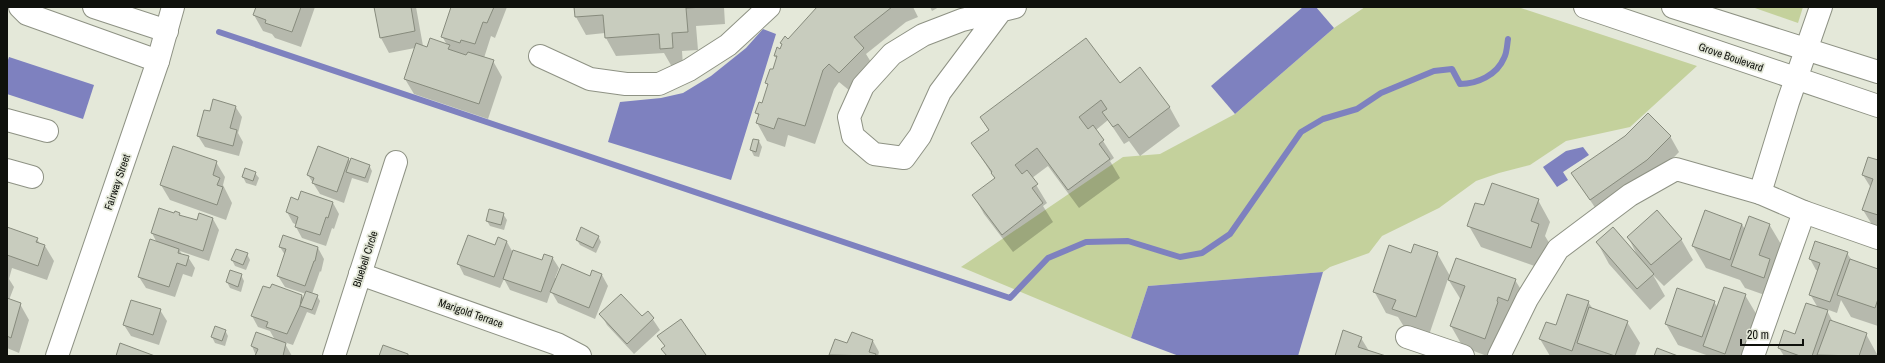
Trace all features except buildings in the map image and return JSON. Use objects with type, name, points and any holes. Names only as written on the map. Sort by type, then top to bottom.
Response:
[{"type":"street","points":[[20,7],[27,14],[158,61]]},
{"type":"street","points":[[79,33],[86,7]]},
{"type":"street","points":[[94,7],[167,31]]},
{"type":"street","name":"Fairway Street","points":[[57,356],[158,61],[173,7]]},
{"type":"street","points":[[540,56],[590,79],[626,84],[659,84],[689,70],[728,45],[769,7]]},
{"type":"street","name":"Grove Boulevard","points":[[1584,7],[1878,106]]},
{"type":"street","points":[[1673,7],[1807,48],[1878,72]]},
{"type":"street","points":[[1760,193],[1796,79],[1821,7]]},
{"type":"street","points":[[1007,10],[940,92],[920,136],[904,158],[874,154],[853,136],[849,118],[863,86],[892,54],[923,35],[955,22],[1007,10]]},
{"type":"street","points":[[7,120],[46,131]]},
{"type":"street","name":"Bluebell Circle","points":[[334,356],[396,162]]},
{"type":"street","points":[[1499,356],[1527,299],[1558,249],[1630,195],[1676,169],[1760,193],[1804,212],[1878,238]]},
{"type":"street","points":[[7,170],[32,177]]},
{"type":"street","points":[[1753,356],[1804,212]]},
{"type":"street","name":"Marigold Terrace","points":[[360,274],[557,344],[580,356]]},
{"type":"street","points":[[1407,337],[1463,356]]},
{"type":"green space","points":[[1365,7],[1518,7],[1697,66],[1630,127],[1566,141],[1530,165],[1476,181],[1439,208],[1382,236],[1369,253],[1330,267],[1323,272],[1148,286],[1131,338],[961,267],[1123,157],[1160,154],[1235,114],[1334,28]]},
{"type":"green space","points":[[1752,7],[1803,7],[1798,23]]},
{"type":"water","points":[[1303,7],[1316,7],[1334,28],[1235,114],[1211,86]]},
{"type":"water","points":[[763,29],[776,34],[731,180],[608,142],[620,102],[661,98],[683,93],[711,76],[746,48]]},
{"type":"water","points":[[9,57],[94,85],[83,119],[7,94],[7,63]]},
{"type":"water","points":[[1583,147],[1589,155],[1563,172],[1568,180],[1557,187],[1543,167],[1566,151]]},
{"type":"water","points":[[1323,272],[1298,356],[1179,356],[1131,338],[1148,286]]},
{"type":"waterway","points":[[219,32],[1010,298],[1048,258],[1086,242],[1128,241],[1180,257],[1202,253],[1230,234],[1301,132],[1323,119],[1357,109],[1381,93],[1434,71],[1452,69],[1460,84],[1480,80],[1491,74],[1501,64],[1506,54],[1508,39]]}]
